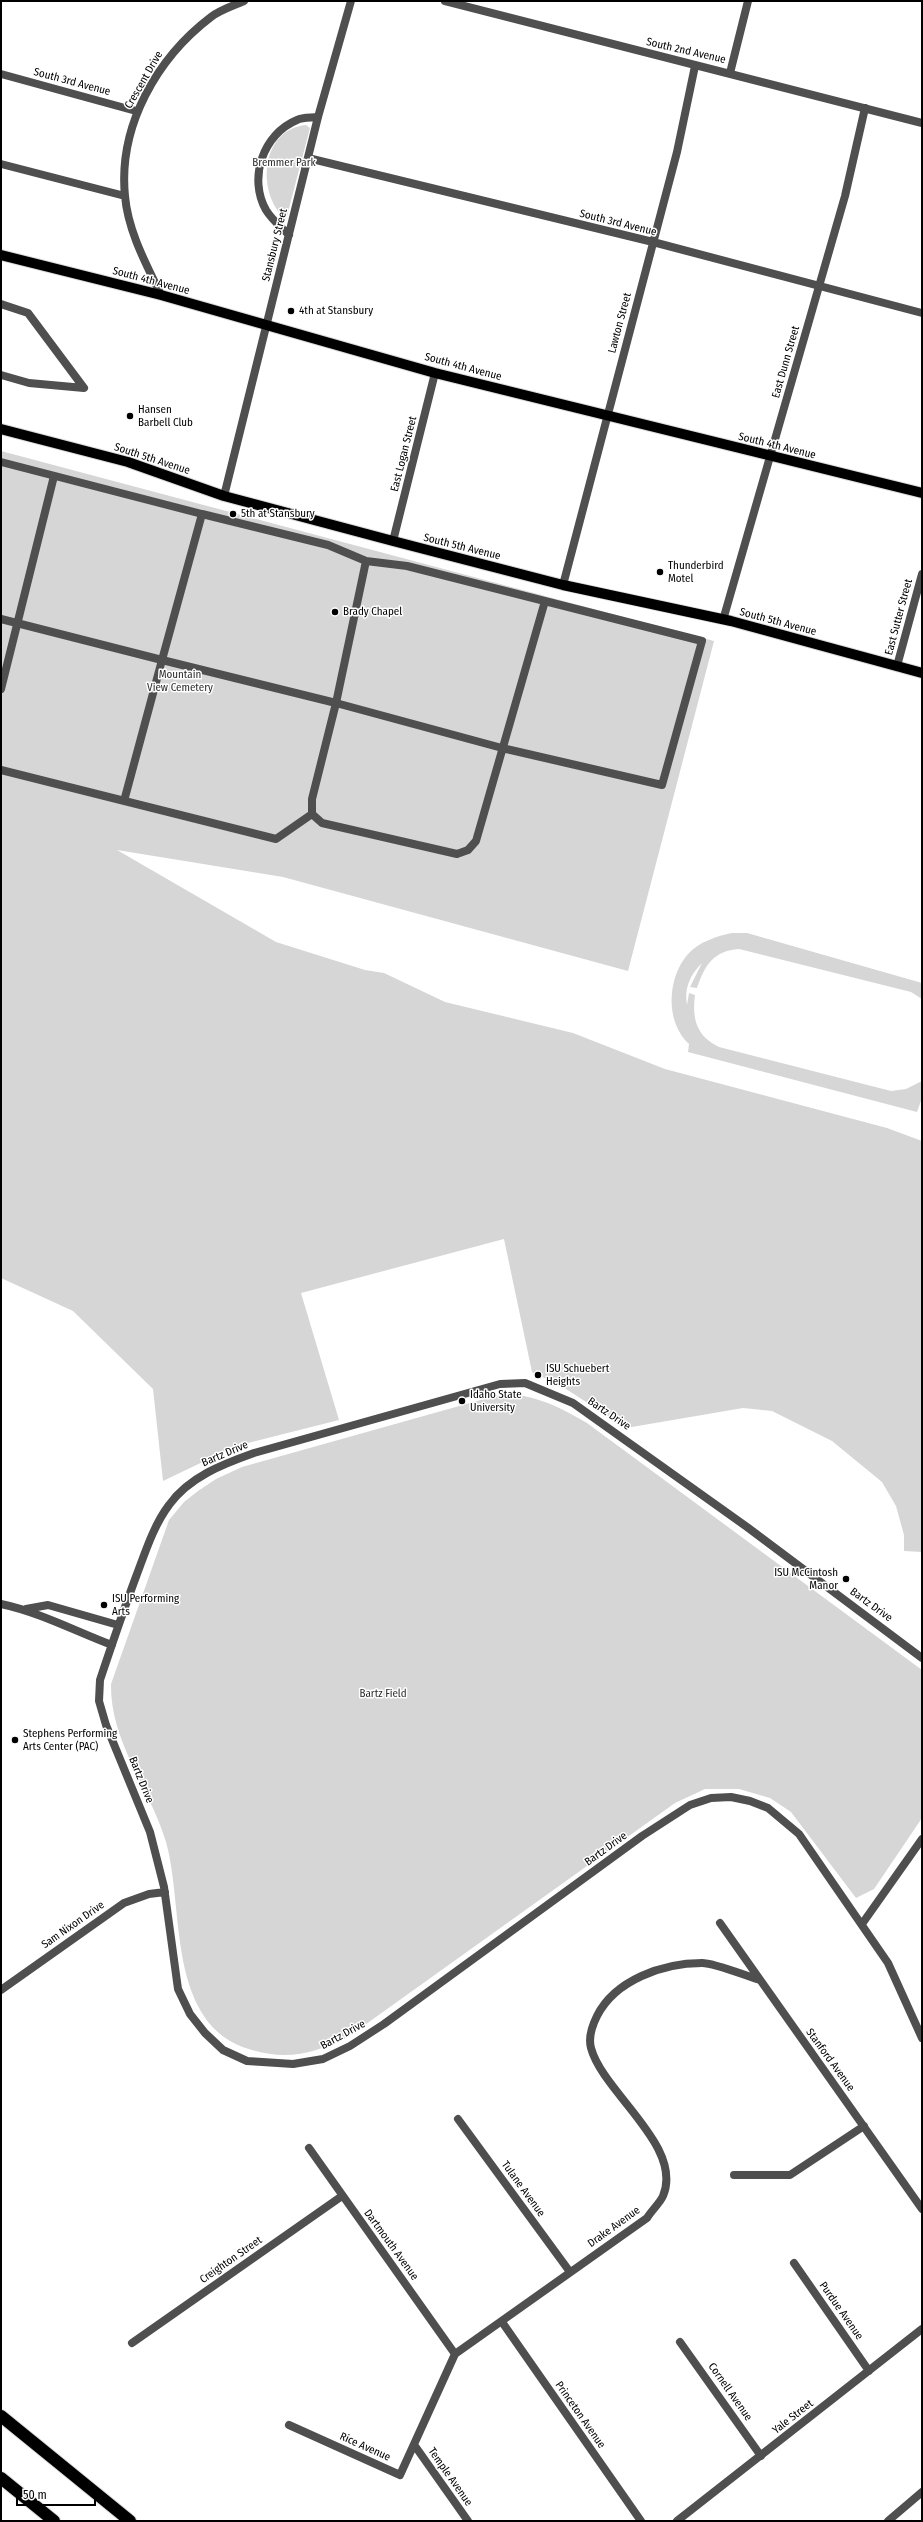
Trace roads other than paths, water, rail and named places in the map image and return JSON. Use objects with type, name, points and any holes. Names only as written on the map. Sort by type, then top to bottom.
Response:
[{"type":"highway","points":[[1,2416],[130,2521]]},
{"type":"highway","points":[[1,2478],[54,2521]]},
{"type":"main road","name":"South 4th Avenue","points":[[1,255],[161,295],[436,373],[770,457],[922,493]]},
{"type":"main road","name":"South 5th Avenue","points":[[1,429],[128,462],[224,496],[393,542],[563,585],[723,620],[922,673]]},
{"type":"street","name":"Crescent Drive","points":[[161,295],[134,236],[125,196],[126,156],[136,111],[169,56],[212,16],[244,1]]},
{"type":"street","name":"Stansbury Street","points":[[224,496],[318,117],[351,1]]},
{"type":"street","name":"South 2nd Avenue","points":[[445,1],[922,123]]},
{"type":"street","points":[[730,73],[748,1]]},
{"type":"street","name":"Lawton Street","points":[[563,585],[606,416],[677,152],[695,66]]},
{"type":"street","name":"South 3rd Avenue","points":[[1,74],[136,111]]},
{"type":"street","name":"East Dunn Street","points":[[723,620],[845,196],[865,108]]},
{"type":"street","points":[[289,234],[266,210],[260,194],[258,176],[261,157],[270,142],[284,127],[298,119],[318,117]]},
{"type":"street","name":"South 3rd Avenue","points":[[308,158],[653,242],[922,313]]},
{"type":"street","points":[[1,164],[125,196]]},
{"type":"street","points":[[1,304],[28,313],[84,388],[29,383],[1,375]]},
{"type":"street","name":"East Logan Street","points":[[393,542],[436,373]]},
{"type":"street","points":[[1,462],[328,545],[366,561],[406,566],[702,641],[662,785],[502,748],[336,703],[1,619]]},
{"type":"street","points":[[1,689],[54,476]]},
{"type":"street","points":[[124,802],[202,514]]},
{"type":"street","points":[[366,561],[336,703],[312,799],[312,814],[322,823],[457,854],[468,850],[476,841],[545,601]]},
{"type":"street","name":"East Sutter Street","points":[[897,666],[922,574]]},
{"type":"street","points":[[1,770],[276,839],[312,814]]},
{"type":"street","name":"Bartz Drive","points":[[922,1658],[624,1437],[573,1403],[525,1383],[500,1384],[254,1453],[227,1463],[203,1475],[185,1488],[169,1504],[150,1539],[118,1625],[100,1680],[99,1701],[106,1725],[150,1832],[165,1892],[178,1988],[190,2014],[205,2033],[223,2050],[247,2061],[270,2064],[293,2064],[323,2058],[350,2046],[384,2024],[642,1836],[690,1805],[711,1798],[731,1797],[750,1801],[768,1808],[784,1819],[800,1834],[862,1924],[897,1979],[922,2038]]},
{"type":"street","points":[[1,1604],[26,1609],[41,1618],[112,1645]]},
{"type":"street","points":[[26,1609],[48,1605],[118,1625]]},
{"type":"street","points":[[862,1924],[922,1839]]},
{"type":"street","name":"Sam Nixon Drive","points":[[1,1990],[124,1903],[149,1894],[165,1892]]},
{"type":"street","name":"Stanford Avenue","points":[[720,1923],[922,2210]]},
{"type":"street","name":"Drake Avenue","points":[[455,2354],[646,2218],[663,2196],[666,2173],[658,2149],[601,2068],[591,2048],[591,2028],[603,2005],[622,1986],[654,1970],[703,1962],[760,1980]]},
{"type":"street","name":"Tulane Avenue","points":[[458,2120],[570,2272]]},
{"type":"street","points":[[734,2175],[790,2175],[864,2126]]},
{"type":"street","name":"Dartmouth Avenue","points":[[309,2148],[455,2354]]},
{"type":"street","name":"Creighton Street","points":[[132,2343],[342,2196]]},
{"type":"street","name":"Purdue Avenue","points":[[794,2263],[869,2371]]},
{"type":"street","name":"Princeton Avenue","points":[[502,2322],[641,2521]]},
{"type":"street","name":"Yale Street","points":[[677,2521],[922,2329]]},
{"type":"street","name":"Cornell Avenue","points":[[680,2342],[761,2456]]},
{"type":"street","points":[[415,2446],[455,2354]]},
{"type":"street","name":"Rice Avenue","points":[[289,2425],[400,2476],[415,2446]]},
{"type":"street","name":"Temple Avenue","points":[[415,2446],[468,2521]]},
{"type":"street","points":[[888,2521],[922,2492]]},
{"type":"place","name":"4th at Stansbury","points":[[291,311]]},
{"type":"place","name":"Hansen Barbell Club","points":[[130,416]]},
{"type":"place","name":"5th at Stansbury","points":[[233,514]]},
{"type":"place","name":"Thunderbird Motel","points":[[660,572]]},
{"type":"place","name":"Brady Chapel","points":[[335,612]]},
{"type":"place","name":"ISU Schuebert Heights","points":[[538,1375]]},
{"type":"place","name":"Idaho State University","points":[[462,1401]]},
{"type":"place","name":"ISU McCintosh Manor","points":[[846,1579]]},
{"type":"place","name":"ISU Performing Arts","points":[[104,1605]]},
{"type":"place","name":"Stephens Performing Arts Center (PAC)","points":[[15,1740]]},
{"type":"park label","name":"Bremmer Park","points":[[284,163]]},
{"type":"park label","name":"Mountain View Cemetery","points":[[180,681]]},
{"type":"park label","name":"Bartz Field","points":[[383,1694]]}]
